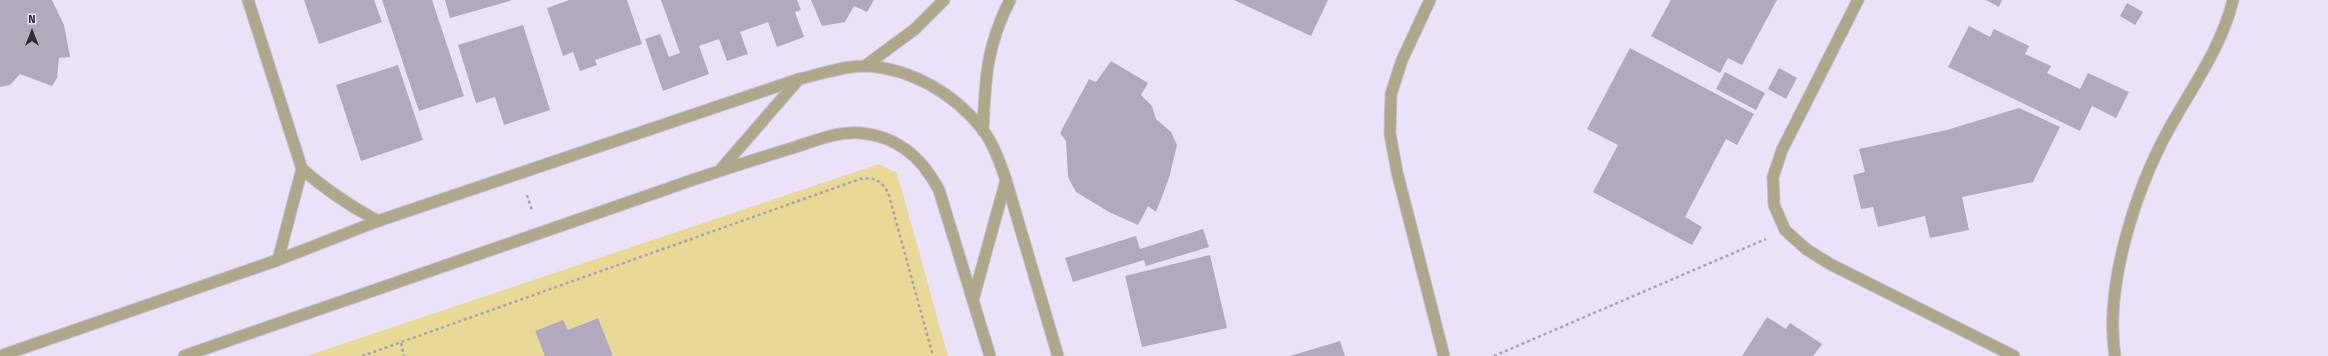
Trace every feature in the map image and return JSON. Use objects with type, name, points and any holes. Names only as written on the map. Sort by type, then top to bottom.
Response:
[{"type":"street","points":[[248,0],[302,169],[351,207],[378,221]]},
{"type":"street","points":[[865,66],[915,29],[944,0]]},
{"type":"street","points":[[983,131],[988,58],[994,34],[1010,0]]},
{"type":"street","points":[[1430,0],[1402,60],[1391,94],[1390,134],[1397,172],[1444,356]]},
{"type":"street","points":[[1858,0],[1782,150],[1773,177],[1774,205],[1785,230],[1806,249],[1830,264],[2014,356]]},
{"type":"street","points":[[2115,356],[2114,291],[2128,229],[2148,174],[2169,129],[2215,49],[2233,0]]},
{"type":"street","points":[[0,356],[278,260],[378,221],[799,79],[839,69],[865,66],[899,71],[929,84],[958,104],[983,131],[997,154],[1006,180],[1058,356]]},
{"type":"street","points":[[720,170],[799,79]]},
{"type":"street","points":[[184,356],[720,170],[838,134],[859,133],[880,136],[899,144],[915,156],[929,172],[939,190],[990,356]]},
{"type":"street","points":[[278,260],[302,169]]},
{"type":"street","points":[[973,301],[1006,180]]},
{"type":"path","points":[[520,174],[539,233]]},
{"type":"path","points":[[362,356],[860,179],[872,178],[881,181],[888,192],[933,356]]},
{"type":"path","points":[[1494,356],[1785,230]]},
{"type":"path","points":[[401,343],[404,356]]},
{"type":"shaded area","points":[[879,164],[897,173],[948,356],[613,356],[597,318],[568,330],[535,331],[545,356],[307,356]]},
{"type":"building","points":[[0,0],[52,0],[64,25],[70,57],[59,58],[57,78],[52,86],[20,74],[10,85],[0,87]]},
{"type":"building","points":[[304,0],[374,0],[382,22],[319,44]]},
{"type":"building","points":[[382,0],[432,0],[464,96],[419,111]]},
{"type":"building","points":[[445,0],[510,0],[510,1],[450,18]]},
{"type":"building","points":[[569,0],[627,0],[642,44],[595,60],[597,65],[580,71],[573,52],[563,56],[547,8]]},
{"type":"building","points":[[661,0],[797,0],[801,10],[795,12],[804,37],[777,47],[768,22],[740,32],[748,54],[727,61],[719,39],[699,46],[709,74],[663,91],[645,39],[660,34],[669,57],[680,53]]},
{"type":"building","points":[[811,0],[874,0],[867,12],[854,6],[845,22],[822,26]]},
{"type":"building","points":[[1234,0],[1328,0],[1311,36]]},
{"type":"building","points":[[1671,0],[1777,0],[1742,65],[1728,58],[1720,73],[1651,36]]},
{"type":"building","points":[[1986,0],[2002,0],[1999,7]]},
{"type":"building","points":[[2127,3],[2143,12],[2135,25],[2120,16]]},
{"type":"building","points":[[523,25],[550,110],[504,125],[495,97],[476,103],[458,45]]},
{"type":"building","points":[[1969,26],[1990,37],[1994,29],[2029,46],[2025,54],[2051,66],[2047,73],[2080,89],[2088,73],[2129,92],[2116,118],[2092,106],[2080,131],[1948,67]]},
{"type":"building","points":[[1630,48],[1754,114],[1737,145],[1726,139],[1685,217],[1702,227],[1692,245],[1593,192],[1618,145],[1587,129]]},
{"type":"building","points":[[1111,61],[1148,83],[1141,95],[1152,106],[1156,119],[1171,132],[1177,145],[1169,178],[1156,212],[1148,206],[1138,225],[1109,212],[1076,192],[1068,177],[1066,141],[1060,133],[1089,79],[1096,82]]},
{"type":"building","points":[[398,65],[423,140],[361,161],[336,85]]},
{"type":"building","points":[[1779,68],[1797,78],[1786,99],[1768,89]]},
{"type":"building","points":[[1725,72],[1765,93],[1756,110],[1716,89]]},
{"type":"building","points":[[2019,108],[2060,127],[2033,182],[1962,197],[1969,230],[1930,238],[1925,216],[1878,227],[1873,207],[1861,209],[1853,175],[1865,172],[1859,149],[1947,130]]},
{"type":"building","points":[[1203,229],[1209,247],[1146,266],[1144,260],[1073,282],[1065,258],[1136,236],[1140,249]]},
{"type":"building","points":[[1210,255],[1227,328],[1142,347],[1125,276]]},
{"type":"building","points":[[1767,317],[1786,329],[1790,323],[1822,344],[1813,356],[1742,356]]},
{"type":"building","points":[[598,318],[613,356],[545,356],[535,331],[563,320],[568,330]]},
{"type":"building","points":[[1340,341],[1345,356],[1290,356]]}]
